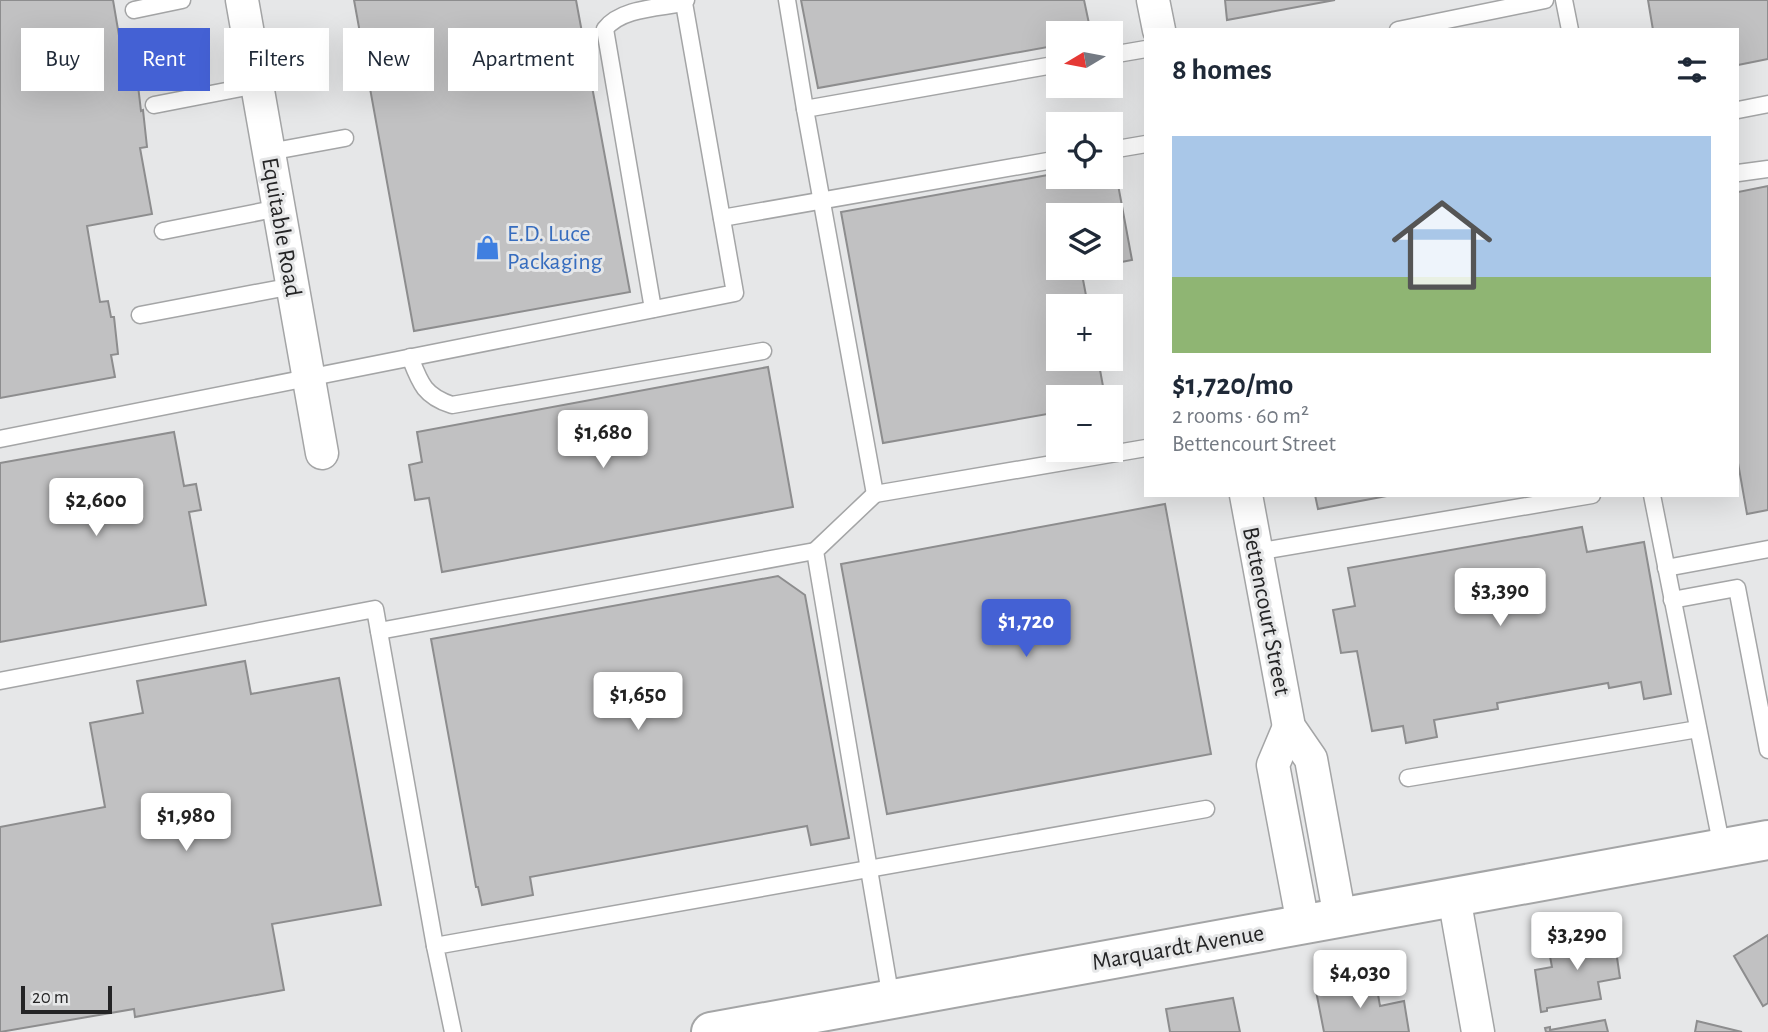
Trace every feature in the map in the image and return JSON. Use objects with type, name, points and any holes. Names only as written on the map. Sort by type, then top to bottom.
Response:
[{"type":"main road","name":"Marquardt Avenue","points":[[711,1032],[1768,840]]},
{"type":"street","name":"Equitable Road","points":[[242,0],[247,28]]},
{"type":"street","points":[[1153,0],[1159,28]]},
{"type":"street","name":"Equitable Road","points":[[258,91],[322,453]]},
{"type":"street","name":"Bettencourt Street","points":[[1245,497],[1289,727],[1273,765],[1321,921]]},
{"type":"street","points":[[1454,897],[1478,1032]]},
{"type":"lane","points":[[134,10],[182,0]]},
{"type":"lane","points":[[787,0],[875,494]]},
{"type":"lane","points":[[1408,28],[1545,0]]},
{"type":"lane","points":[[1564,0],[1570,28]]},
{"type":"lane","points":[[0,439],[735,293],[685,1],[628,14],[612,20],[606,29],[653,309]]},
{"type":"lane","points":[[1124,53],[1144,49]]},
{"type":"lane","points":[[805,109],[1046,66]]},
{"type":"lane","points":[[154,105],[226,91]]},
{"type":"lane","points":[[1739,110],[1768,104]]},
{"type":"lane","points":[[269,152],[345,138]]},
{"type":"lane","points":[[1123,148],[1144,144]]},
{"type":"lane","points":[[722,218],[1046,161]]},
{"type":"lane","points":[[1739,173],[1768,169]]},
{"type":"lane","points":[[163,230],[279,208]]},
{"type":"lane","points":[[140,315],[293,286]]},
{"type":"lane","points":[[410,357],[420,383],[435,400],[452,405],[763,351]]},
{"type":"lane","points":[[379,631],[815,551],[875,494],[1144,448]]},
{"type":"lane","points":[[1256,552],[1580,497]]},
{"type":"lane","points":[[1652,497],[1722,848]]},
{"type":"lane","points":[[1666,568],[1768,549]]},
{"type":"lane","points":[[815,551],[891,999]]},
{"type":"lane","points":[[1672,600],[1737,588],[1768,746]]},
{"type":"lane","points":[[0,681],[375,609],[453,1032]]},
{"type":"lane","points":[[1408,778],[1698,729]]},
{"type":"lane","points":[[436,946],[1206,809]]},
{"type":"building","points":[[0,0],[113,0],[118,30],[118,91],[139,91],[147,147],[140,148],[152,214],[87,226],[100,302],[108,301],[111,317],[114,317],[118,354],[111,355],[115,377],[0,398]]},
{"type":"building","points":[[354,0],[576,0],[581,28],[448,28],[448,91],[593,91],[630,292],[414,331],[370,91],[434,91],[434,28],[359,28]]},
{"type":"building","points":[[801,0],[1084,0],[1088,21],[1046,21],[1046,47],[818,88]]},
{"type":"building","points":[[1225,0],[1335,0],[1227,20]]},
{"type":"building","points":[[1648,0],[1768,0],[1768,59],[1739,65],[1739,28],[1653,28]]},
{"type":"building","points":[[1046,175],[1046,189],[1119,189],[1121,203],[1046,203],[1046,280],[1083,280],[1086,294],[1046,294],[1046,371],[1100,371],[1103,385],[1046,385],[1046,414],[883,443],[841,212]]},
{"type":"building","points":[[1768,186],[1768,510],[1747,514],[1739,469],[1739,192]]},
{"type":"building","points":[[1123,212],[1132,260],[1123,262]]},
{"type":"building","points":[[768,367],[793,507],[442,572],[429,498],[415,500],[409,465],[422,462],[417,432]]},
{"type":"building","points":[[174,432],[184,486],[196,484],[201,510],[189,512],[206,605],[0,642],[0,463]]},
{"type":"building","points":[[1315,497],[1381,497],[1318,509]]},
{"type":"building","points":[[1165,504],[1211,754],[887,814],[841,564]]},
{"type":"building","points":[[1582,527],[1587,552],[1644,542],[1671,694],[1644,699],[1641,682],[1609,688],[1608,683],[1497,703],[1498,709],[1434,720],[1437,737],[1406,743],[1403,726],[1372,731],[1357,651],[1341,653],[1333,610],[1355,606],[1348,568]]},
{"type":"building","points":[[778,576],[805,595],[849,838],[811,845],[807,826],[530,877],[533,895],[482,905],[476,887],[431,639]]},
{"type":"building","points":[[245,661],[251,694],[339,678],[381,905],[272,924],[284,990],[135,1017],[134,1009],[0,1032],[0,827],[105,807],[90,723],[143,713],[137,681]]},
{"type":"building","points":[[1768,935],[1768,1003],[1763,1006],[1734,956]]},
{"type":"building","points":[[1614,937],[1620,978],[1598,982],[1601,999],[1547,1008],[1547,1011],[1541,1012],[1535,970],[1552,967],[1548,946]]},
{"type":"building","points":[[1375,977],[1380,1006],[1404,1001],[1409,1032],[1324,1032],[1316,991],[1370,981],[1370,978]]},
{"type":"building","points":[[1233,998],[1240,1032],[1170,1032],[1166,1009]]},
{"type":"building","points":[[1605,1020],[1608,1032],[1546,1032],[1545,1028],[1550,1027],[1550,1030]]},
{"type":"building","points":[[1697,1021],[1742,1032],[1695,1032]]},
{"type":"place","name":"E.D. Luce Packaging","points":[[487,247]]}]
